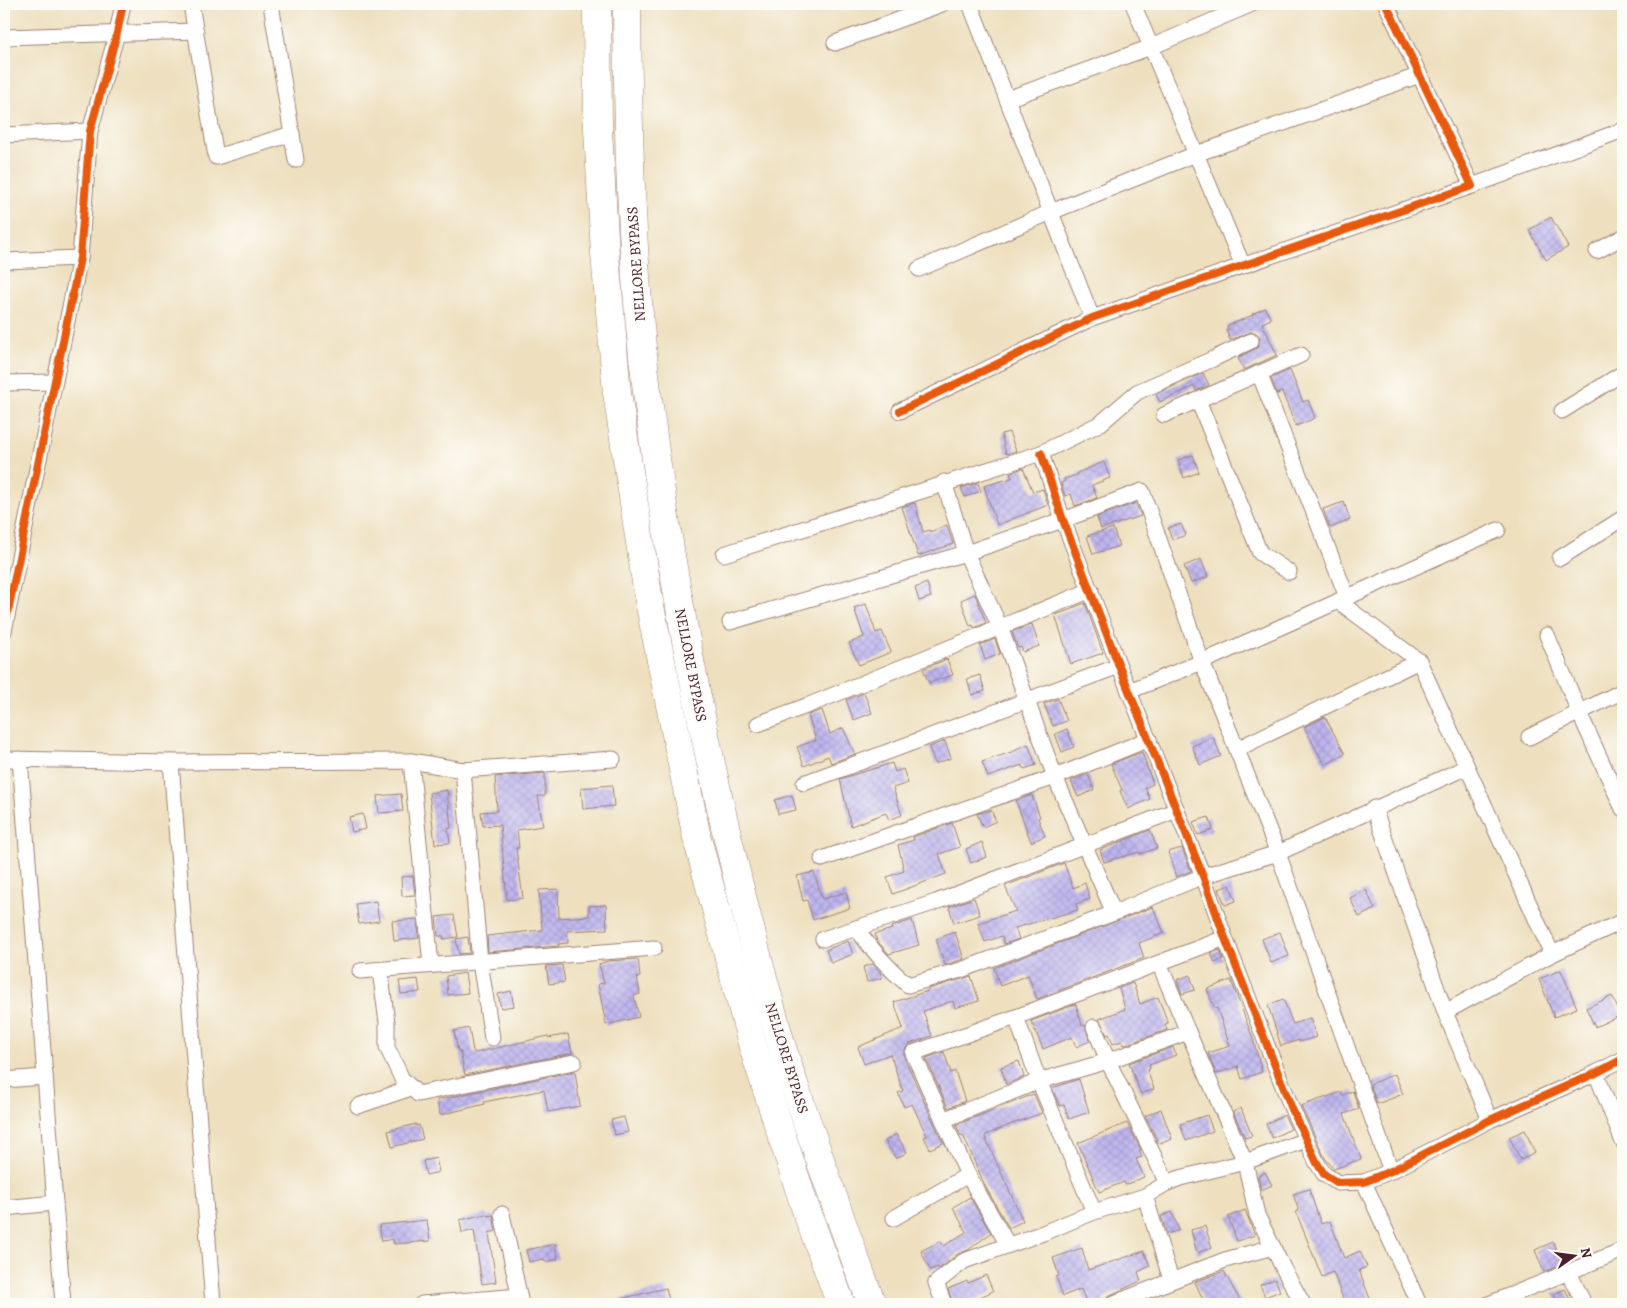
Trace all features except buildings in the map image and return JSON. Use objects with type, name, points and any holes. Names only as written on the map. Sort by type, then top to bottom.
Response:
[{"type":"highway","name":"NELLORE BYPASS","points":[[596,4],[598,129],[607,284],[617,393],[649,601],[696,838],[750,1038],[806,1210],[842,1304]]},
{"type":"highway","name":"NELLORE BYPASS","points":[[627,4],[628,122],[634,251],[646,389],[677,592],[726,835],[779,1036],[846,1237],[872,1304]]},
{"type":"street","points":[[4,631],[80,258],[90,131],[123,4]]},
{"type":"street","points":[[191,4],[216,157],[292,134]]},
{"type":"street","points":[[271,4],[296,160]]},
{"type":"street","points":[[836,43],[942,4]]},
{"type":"street","points":[[970,4],[1092,318]]},
{"type":"street","points":[[1133,4],[1242,266]]},
{"type":"street","points":[[1007,99],[1151,47],[1252,4]]},
{"type":"street","points":[[1386,4],[1472,186]]},
{"type":"street","points":[[4,37],[196,31]]},
{"type":"street","points":[[919,269],[1051,212],[1196,154],[1420,75]]},
{"type":"street","points":[[900,411],[1092,318],[1472,186],[1623,130]]},
{"type":"street","points":[[4,135],[90,131]]},
{"type":"street","points":[[1597,250],[1623,237]]},
{"type":"street","points":[[4,261],[80,258]]},
{"type":"street","points":[[724,554],[944,482],[1041,453],[1101,423],[1137,392],[1251,341]]},
{"type":"street","points":[[1164,415],[1301,355]]},
{"type":"street","points":[[1259,373],[1343,599],[1419,661],[1552,954]]},
{"type":"street","points":[[1562,411],[1623,373]]},
{"type":"street","points":[[4,383],[54,382]]},
{"type":"street","points":[[1198,400],[1260,552],[1289,572]]},
{"type":"street","points":[[1041,453],[1063,520],[1203,876],[1292,1110],[1317,1164],[1324,1174],[1338,1183],[1364,1182],[1391,1171],[1490,1120],[1596,1074],[1623,1059]]},
{"type":"street","points":[[944,482],[966,553],[1000,627],[1055,778],[1086,845],[1114,913]]},
{"type":"street","points":[[730,622],[966,553],[1142,491],[1202,662],[1278,852],[1391,1171]]},
{"type":"street","points":[[1560,558],[1623,518]]},
{"type":"street","points":[[1129,691],[1202,662],[1498,530]]},
{"type":"street","points":[[758,724],[1091,590]]},
{"type":"street","points":[[1547,635],[1623,809]]},
{"type":"street","points":[[1237,750],[1419,661]]},
{"type":"street","points":[[804,783],[1119,666]]},
{"type":"street","points":[[1529,737],[1623,691]]},
{"type":"street","points":[[822,859],[1055,778],[1149,740]]},
{"type":"street","points":[[4,759],[171,762],[411,761],[463,770],[613,759]]},
{"type":"street","points":[[20,759],[63,1304]]},
{"type":"street","points":[[411,761],[432,966]]},
{"type":"street","points":[[171,762],[213,1304]]},
{"type":"street","points":[[856,928],[870,947],[908,985],[961,970],[1114,913],[1203,876],[1278,852],[1467,768]]},
{"type":"street","points":[[463,770],[480,962],[492,1038]]},
{"type":"street","points":[[1374,808],[1445,1012],[1490,1120]]},
{"type":"street","points":[[823,939],[936,902],[1177,810]]},
{"type":"street","points":[[1445,1012],[1552,954],[1623,921]]},
{"type":"street","points":[[1008,1245],[968,1175],[913,1053],[1016,1017],[1225,938]]},
{"type":"street","points":[[360,971],[654,948]]},
{"type":"street","points":[[1159,963],[1245,1162],[1258,1215],[1303,1304]]},
{"type":"street","points":[[380,970],[387,1022],[388,1047],[402,1079],[418,1094],[574,1062]]},
{"type":"street","points":[[1016,1017],[1039,1081],[1094,1212]]},
{"type":"street","points":[[1094,1028],[1167,1183]]},
{"type":"street","points":[[943,1120],[1039,1081],[1108,1061],[1188,1032]]},
{"type":"street","points":[[1596,1074],[1623,1142]]},
{"type":"street","points":[[4,1080],[45,1077]]},
{"type":"street","points":[[358,1106],[411,1088]]},
{"type":"street","points":[[944,1304],[936,1283],[964,1261],[1094,1212],[1145,1196],[1180,1178],[1245,1162],[1306,1140]]},
{"type":"street","points":[[894,1218],[968,1175]]},
{"type":"street","points":[[1364,1182],[1419,1304]]},
{"type":"street","points":[[1145,1196],[1171,1280]]},
{"type":"street","points":[[4,1208],[55,1203]]},
{"type":"street","points":[[422,1304],[520,1300],[502,1214]]},
{"type":"street","points":[[1112,1304],[1225,1260],[1273,1247]]},
{"type":"street","points":[[1489,1304],[1623,1250]]},
{"type":"street","points":[[1569,1272],[1584,1304]]},
{"type":"cycle path","points":[[4,631],[80,258],[90,131],[123,4]]},
{"type":"cycle path","points":[[900,411],[1092,318],[1472,186],[1386,4]]},
{"type":"cycle path","points":[[1041,453],[1063,520],[1292,1109],[1324,1174],[1338,1183],[1364,1182],[1391,1171],[1490,1120],[1623,1059]]}]
